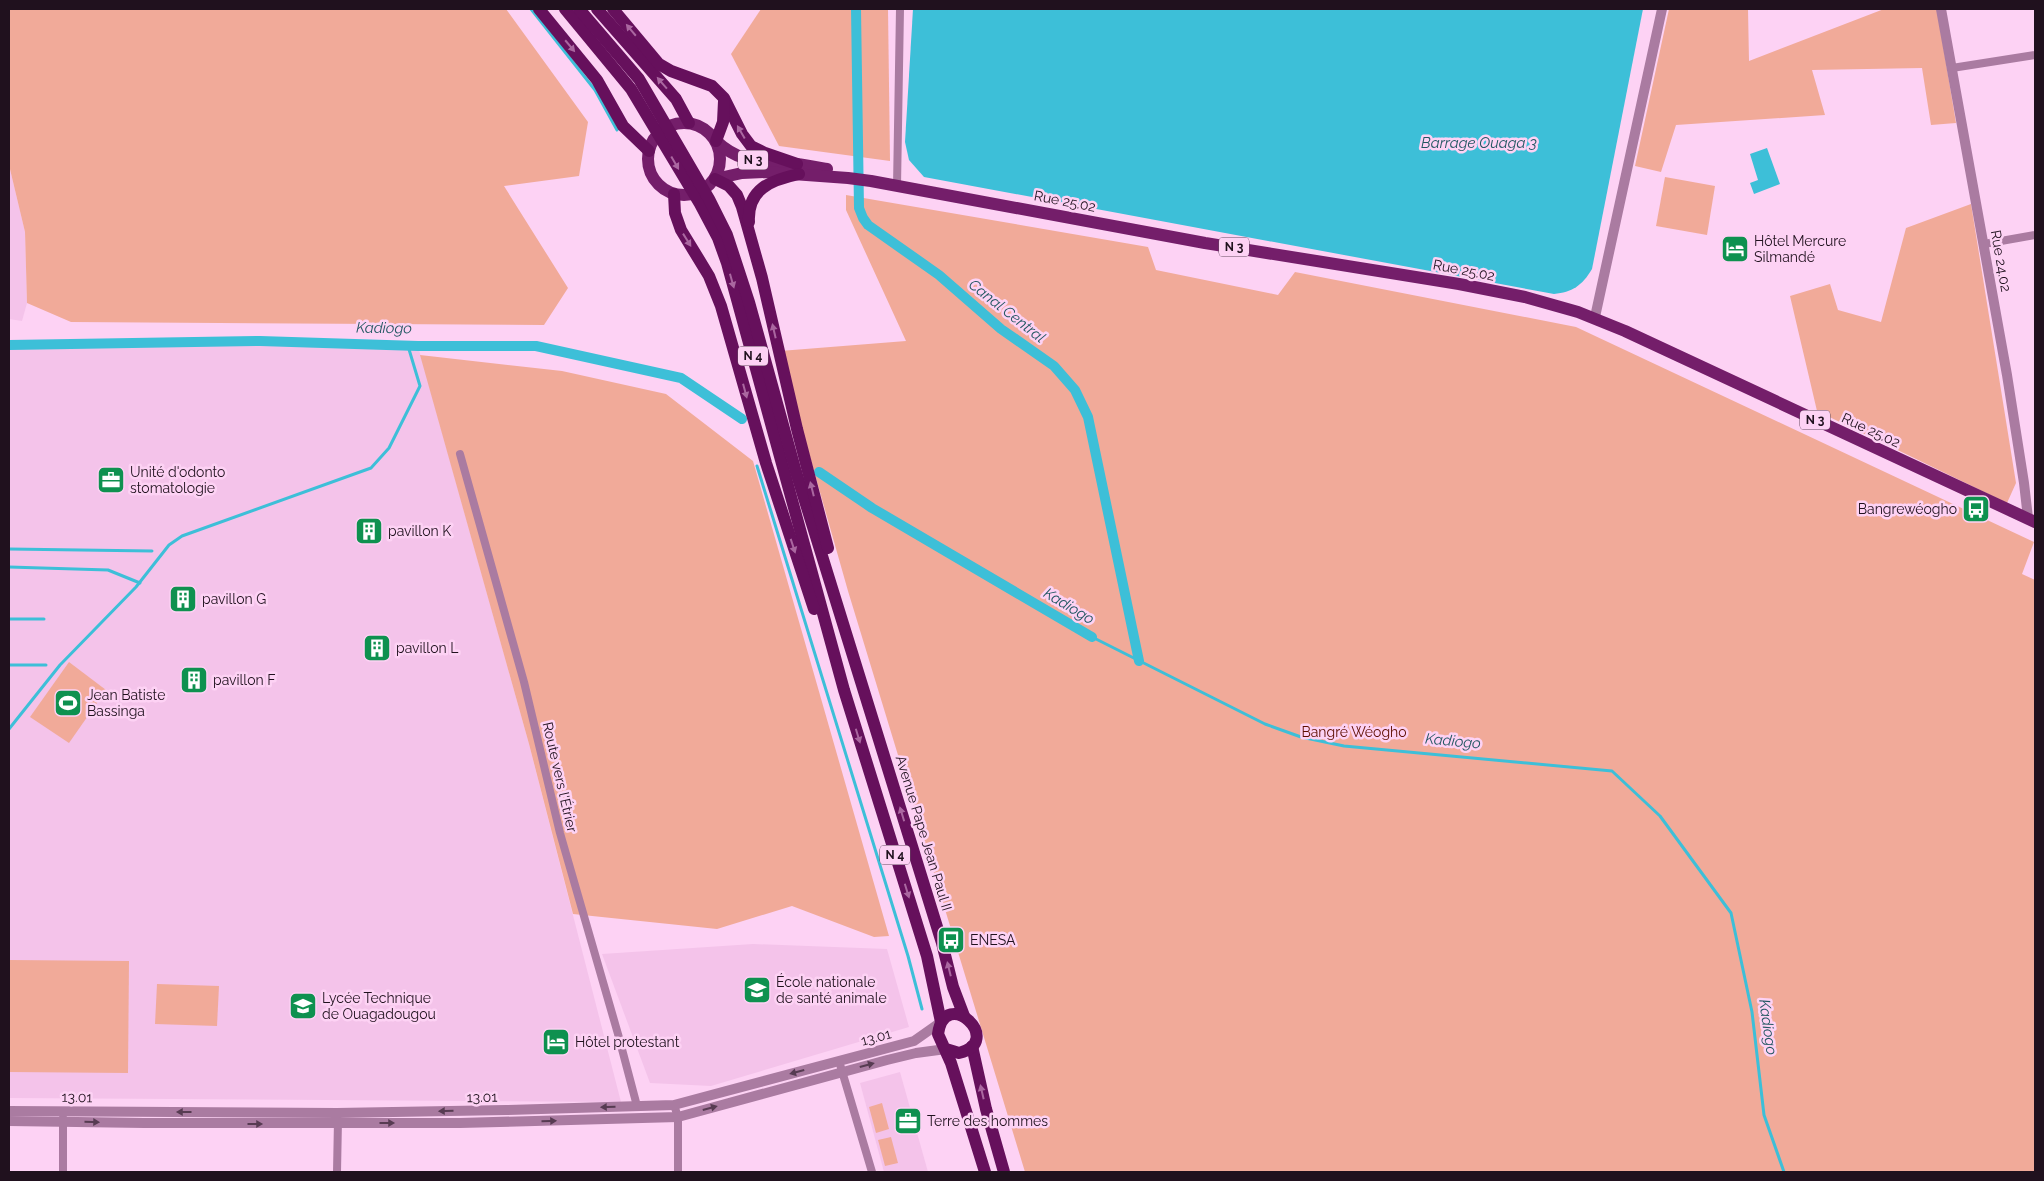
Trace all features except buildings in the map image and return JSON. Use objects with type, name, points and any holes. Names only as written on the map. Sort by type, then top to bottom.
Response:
[{"type":"highway","points":[[539,9],[597,80],[623,126],[649,152]]},
{"type":"highway","name":"N 4","points":[[565,9],[656,118]]},
{"type":"highway","name":"N 4","points":[[579,9],[639,79],[656,118],[705,202],[727,235],[737,262],[799,481],[864,688]]},
{"type":"highway","points":[[597,9],[676,99],[689,123]]},
{"type":"highway","points":[[613,9],[659,64],[712,86],[724,98],[742,134],[751,146],[798,169]]},
{"type":"highway","points":[[716,141],[723,122],[724,98]]},
{"type":"highway","points":[[752,245],[749,210],[753,200],[763,187],[798,169]]},
{"type":"highway","points":[[715,179],[729,186],[737,195],[752,245],[864,688]]},
{"type":"highway","points":[[674,194],[675,212],[681,230],[709,276],[722,306],[766,463],[807,589],[844,690]]},
{"type":"highway","name":"N 4","points":[[705,202],[727,263],[844,690],[926,956],[941,1022],[938,1034],[941,1045],[946,1049],[985,1172]]},
{"type":"highway","name":"Avenue Pape Jean Paul II","points":[[864,688],[942,942],[953,987],[964,1016],[973,1023],[976,1029],[972,1046],[986,1109],[1004,1172]]},
{"type":"highway","points":[[941,1022],[952,1015],[964,1016]]},
{"type":"highway","points":[[946,1049],[959,1053],[972,1046]]},
{"type":"main road","points":[[674,194],[664,190],[650,173],[649,152],[653,141],[659,133],[678,123],[689,123]]},
{"type":"main road","name":"N 3","points":[[674,194],[692,195],[701,192],[715,179],[720,168],[720,155],[716,141],[700,126],[689,123]]},
{"type":"main road","name":"Rue 25.02","points":[[716,141],[728,152],[740,158],[1196,241],[1459,284],[1525,297],[1595,317],[2032,520]]},
{"type":"main road","name":"Rue 25.02","points":[[715,179],[742,173],[798,169]]},
{"type":"street","points":[[897,186],[900,9]]},
{"type":"street","points":[[1595,317],[1662,9]]},
{"type":"street","name":"Rue 24.02","points":[[1941,9],[2032,520]]},
{"type":"street","points":[[1952,68],[2035,55]]},
{"type":"street","points":[[1984,244],[2035,235]]},
{"type":"street","name":"Route vers l'Étrier","points":[[460,454],[529,700],[560,833],[637,1106]]},
{"type":"street","name":"13.01","points":[[9,1121],[144,1124],[674,1105],[914,1041],[941,1022]]},
{"type":"street","name":"13.01","points":[[9,1111],[338,1118],[460,1123],[678,1117],[916,1053],[946,1049]]},
{"type":"street","points":[[839,1061],[872,1172]]},
{"type":"street","points":[[674,1105],[678,1117],[678,1172]]},
{"type":"street","points":[[63,1111],[63,1172]]},
{"type":"street","points":[[337,1172],[338,1118]]},
{"type":"shaded area","points":[[9,165],[25,232],[27,303],[22,321],[9,319]]},
{"type":"shaded area","points":[[289,341],[418,346],[529,744],[621,1102],[9,1098],[9,345]]},
{"type":"shaded area","name":"École nationale de santé animale","points":[[753,944],[887,949],[909,1027],[711,1086],[650,1083],[602,954]]},
{"type":"shaded area","points":[[900,1072],[928,1172],[884,1172],[860,1083]]},
{"type":"green space","points":[[9,9],[506,9],[588,122],[579,176],[504,186],[568,288],[544,325],[71,322],[27,303],[25,232],[9,165]]},
{"type":"green space","points":[[761,9],[888,9],[890,161],[779,146],[731,54]]},
{"type":"green space","points":[[1669,9],[1748,9],[1749,61],[1884,9],[1937,9],[1956,123],[1931,125],[1922,68],[1812,70],[1825,115],[1676,125],[1661,172],[1635,166]]},
{"type":"green space","points":[[1665,177],[1715,186],[1707,235],[1656,226]]},
{"type":"green space","name":"Bangré Wéogho","points":[[846,195],[1148,247],[1156,270],[1278,295],[1295,272],[1576,327],[2034,542],[2022,574],[2035,580],[2035,1172],[1025,1172],[848,591],[780,351],[906,341],[846,210]]},
{"type":"green space","points":[[1971,204],[2016,483],[2007,503],[1817,411],[1790,296],[1830,284],[1838,310],[1881,322],[1906,228]]},
{"type":"green space","points":[[420,355],[562,371],[666,394],[753,461],[889,936],[874,937],[792,906],[717,929],[573,914],[529,744]]},
{"type":"green space","name":"Jean Batiste Bassinga","points":[[69,662],[106,690],[69,743],[30,717]]},
{"type":"green space","points":[[9,960],[129,961],[128,1073],[9,1072]]},
{"type":"green space","points":[[157,984],[219,986],[217,1026],[155,1024]]},
{"type":"green space","points":[[882,1103],[889,1129],[876,1133],[869,1107]]},
{"type":"green space","points":[[891,1137],[898,1163],[885,1166],[878,1140]]},
{"type":"water","name":"Barrage Ouaga 3","points":[[913,9],[1643,9],[1592,269],[1576,287],[1566,292],[1554,294],[924,177],[909,160],[905,142]]},
{"type":"water","points":[[1767,148],[1780,184],[1754,194],[1750,183],[1758,180],[1750,154]]},
{"type":"waterway","points":[[531,9],[595,90],[617,130]]},
{"type":"waterway","name":"Canal Central","points":[[856,9],[859,208],[863,218],[868,225],[939,275],[1001,329],[1054,366],[1075,390],[1088,417],[1139,661]]},
{"type":"waterway","name":"Kadiogo","points":[[9,345],[260,341],[418,346],[536,346],[681,378],[742,419]]},
{"type":"waterway","points":[[9,729],[60,665],[136,587],[169,545],[182,536],[371,468],[389,448],[420,386],[408,346]]},
{"type":"waterway","points":[[757,466],[908,956],[922,1009]]},
{"type":"waterway","name":"Kadiogo","points":[[819,472],[872,508],[1092,637]]},
{"type":"waterway","points":[[9,549],[152,551]]},
{"type":"waterway","points":[[9,567],[108,570],[140,583]]},
{"type":"waterway","points":[[9,619],[44,619]]},
{"type":"waterway","name":"Kadiogo","points":[[1092,637],[1265,724],[1301,737],[1344,746],[1612,771],[1660,816],[1731,913],[1752,1012],[1764,1115],[1784,1172]]},
{"type":"waterway","points":[[9,665],[46,665]]},
{"type":"place","name":"Hôtel Mercure Silmandé","points":[[1735,249]]},
{"type":"place","name":"Unité d'odonto stomatologie","points":[[111,480]]},
{"type":"place","name":"Bangrewéogho","points":[[1976,509]]},
{"type":"place","name":"pavillon K","points":[[369,531]]},
{"type":"place","name":"pavillon G","points":[[183,599]]},
{"type":"place","name":"pavillon L","points":[[377,648]]},
{"type":"place","name":"pavillon F","points":[[194,680]]},
{"type":"place","name":"Jean Batiste Bassinga","points":[[68,703]]},
{"type":"place","name":"ENESA","points":[[951,940]]},
{"type":"place","name":"École nationale de santé animale","points":[[757,990]]},
{"type":"place","name":"Lycée Technique de Ouagadougou","points":[[303,1006]]},
{"type":"place","name":"Hôtel protestant","points":[[556,1042]]},
{"type":"place","name":"Terre des hommes","points":[[908,1121]]}]
